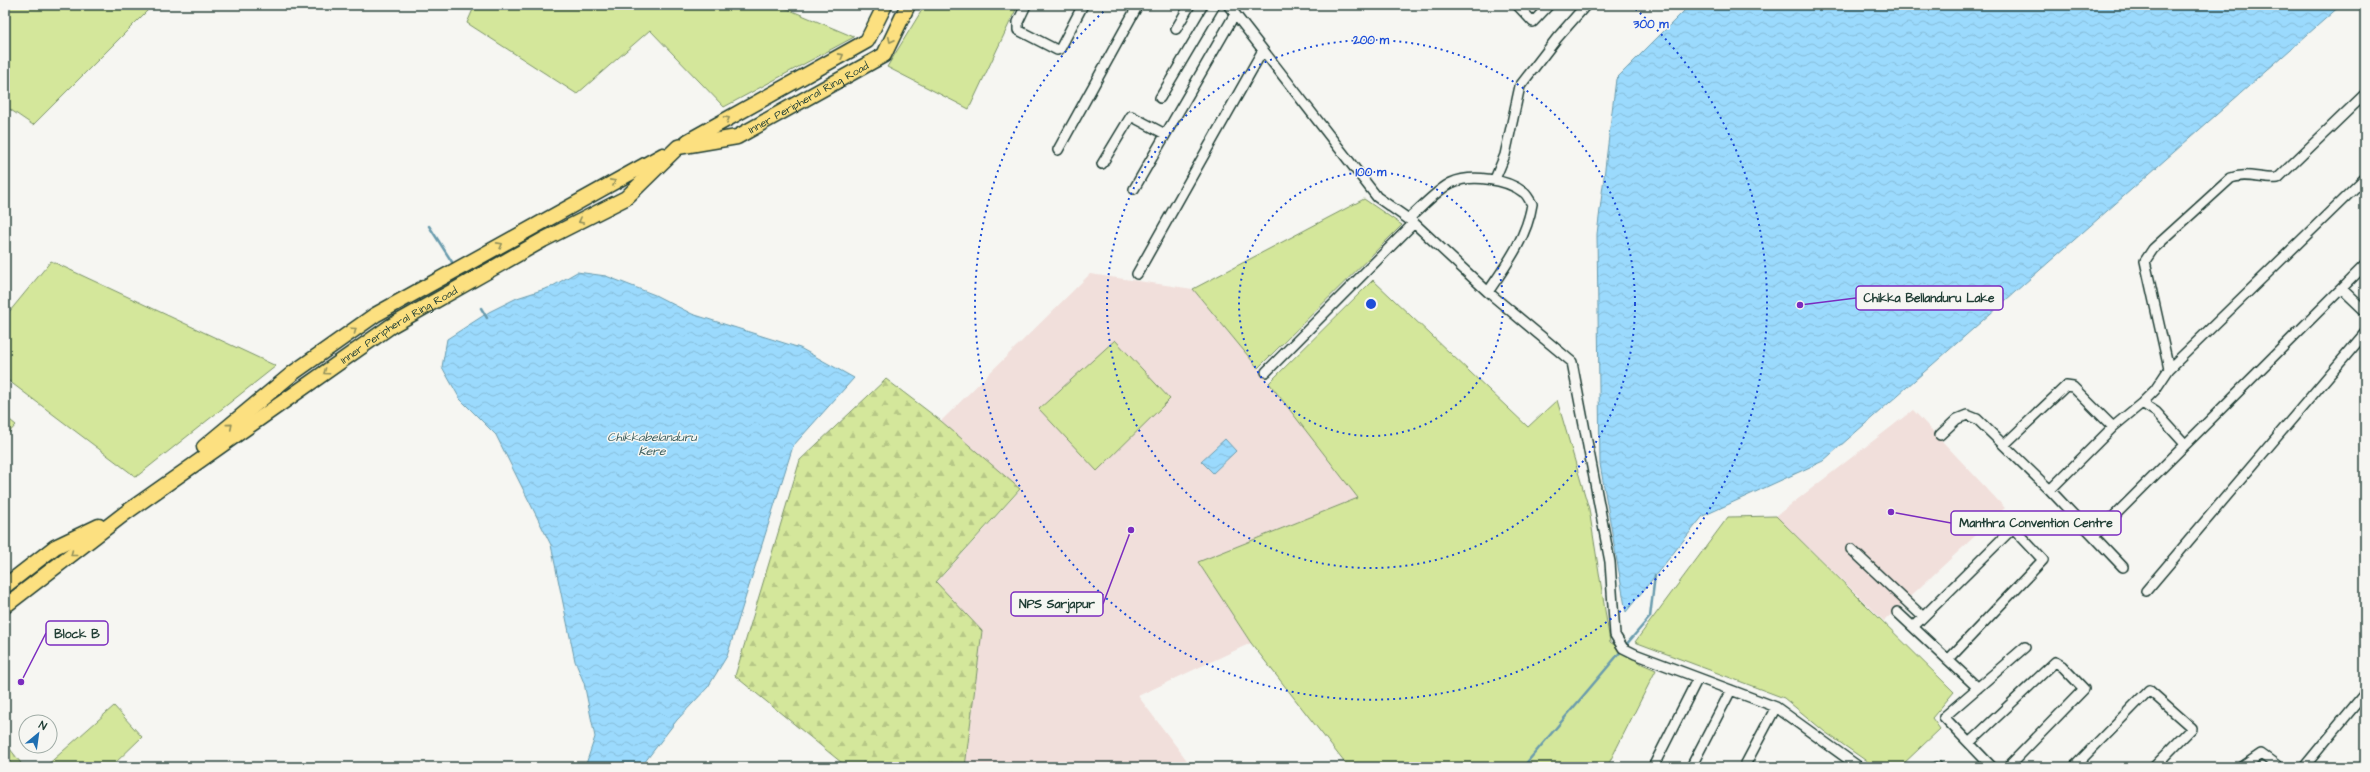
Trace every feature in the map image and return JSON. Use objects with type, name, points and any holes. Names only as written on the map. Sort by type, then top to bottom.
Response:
[{"type":"main road","name":"Inner Peripheral Ring Road","points":[[5,606],[124,514],[293,373],[375,315],[867,41],[886,5]]},
{"type":"main road","name":"Inner Peripheral Ring Road","points":[[5,586],[55,547],[124,514],[391,326],[542,240],[626,198],[678,147],[737,137],[884,55],[908,5]]},
{"type":"street","points":[[1026,5],[1018,22],[1018,30],[1057,50],[1060,49],[1083,5]]},
{"type":"street","points":[[1058,150],[1138,5]]},
{"type":"street","points":[[1176,29],[1190,5]]},
{"type":"street","points":[[1160,98],[1215,5]]},
{"type":"street","points":[[1228,5],[1377,197],[1411,221],[1488,292],[1572,362],[1610,562],[1615,635],[1623,648],[1635,654],[1776,707],[1859,767]]},
{"type":"street","points":[[1517,5],[1533,22],[1549,5]]},
{"type":"street","points":[[1494,179],[1505,155],[1520,86],[1557,38],[1586,5]]},
{"type":"street","points":[[1134,189],[1235,14]]},
{"type":"street","points":[[1137,274],[1263,50]]},
{"type":"street","points":[[2169,369],[2145,261],[2153,249],[2231,178],[2247,176],[2268,179],[2278,178],[2365,94]]},
{"type":"street","points":[[1102,164],[1131,116],[1166,134]]},
{"type":"street","points":[[2050,490],[2113,427],[2142,403],[2155,390],[2169,369],[2365,178]]},
{"type":"street","points":[[1266,372],[1411,221],[1450,183],[1463,180],[1494,179],[1511,184],[1524,192],[1532,204],[1529,223],[1510,259],[1488,292]]},
{"type":"street","points":[[2094,536],[2365,265]]},
{"type":"street","points":[[2342,289],[2365,311]]},
{"type":"street","points":[[2146,591],[2365,333]]},
{"type":"street","points":[[2004,445],[2066,386],[2073,388],[2113,427]]},
{"type":"street","points":[[2142,403],[2156,412],[2185,444]]},
{"type":"street","points":[[1940,435],[1957,419],[1967,415],[1977,419],[2050,490],[2123,567]]},
{"type":"street","points":[[1913,627],[2013,528],[2043,560],[1948,660]]},
{"type":"street","points":[[1851,549],[1923,617]]},
{"type":"street","points":[[1897,612],[1978,688]]},
{"type":"street","points":[[1992,767],[1944,717],[2025,647]]},
{"type":"street","points":[[1969,743],[2054,662],[2062,666],[2084,689],[2008,767]]},
{"type":"street","points":[[1653,767],[1698,678]]},
{"type":"street","points":[[1691,767],[1731,690]]},
{"type":"street","points":[[2074,767],[2149,690],[2192,728],[2154,767]]},
{"type":"street","points":[[2304,767],[2365,693]]},
{"type":"street","points":[[1744,767],[1776,707]]},
{"type":"street","points":[[2242,767],[2261,754],[2279,767]]},
{"type":"shaded area","points":[[1090,274],[1193,289],[1258,368],[1358,498],[1198,562],[1251,643],[1138,696],[1192,767],[965,767],[982,631],[936,583],[1020,490],[941,421]]},
{"type":"shaded area","points":[[1913,410],[2005,508],[1884,621],[1776,516]]},
{"type":"green space","points":[[5,5],[153,5],[33,125],[5,106]]},
{"type":"green space","points":[[475,5],[778,5],[854,37],[724,107],[650,30],[577,94],[467,23]]},
{"type":"green space","points":[[925,5],[1018,5],[969,109],[887,67]]},
{"type":"green space","points":[[1364,199],[1402,225],[1258,368],[1193,289]]},
{"type":"green space","points":[[51,261],[276,366],[136,477],[5,378],[5,317]]},
{"type":"green space","points":[[1373,280],[1528,427],[1557,400],[1589,509],[1610,642],[1642,664],[1656,670],[1607,767],[1348,767],[1251,643],[1198,562],[1358,498],[1269,383]]},
{"type":"green space","points":[[1115,340],[1170,399],[1097,471],[1039,409]]},
{"type":"green space","points":[[886,379],[941,421],[1020,489],[936,582],[982,631],[965,767],[847,767],[735,676],[800,460]]},
{"type":"green space","points":[[5,416],[16,425],[5,437]]},
{"type":"green space","points":[[1776,516],[1954,692],[1932,718],[1940,729],[1900,767],[1875,767],[1825,732],[1784,698],[1635,642],[1728,517]]},
{"type":"green space","points":[[114,706],[142,737],[111,767],[45,767]]},
{"type":"green space","points":[[10,749],[24,767],[13,767],[5,761],[5,752]]},
{"type":"water","points":[[1690,5],[2341,5],[1823,461],[1703,516],[1626,612],[1600,464],[1597,234],[1616,79]]},
{"type":"water","name":"Chikkabelanduru Kere","points":[[577,272],[606,276],[655,295],[692,314],[800,348],[854,378],[793,446],[727,656],[708,687],[677,720],[641,767],[585,767],[595,737],[584,683],[575,661],[551,545],[496,435],[460,399],[442,367],[447,339],[489,312],[517,298],[551,287]]},
{"type":"water","points":[[1225,439],[1236,451],[1213,473],[1201,461]]},
{"type":"waterway","points":[[429,226],[452,262]]},
{"type":"waterway","points":[[481,308],[487,318]]},
{"type":"waterway","points":[[1625,646],[1650,617],[1655,575]]},
{"type":"waterway","points":[[1523,767],[1622,650]]},
{"type":"place","name":"Chikka Bellanduru Lake","points":[[1800,305]]},
{"type":"place","name":"Manthra Convention Centre","points":[[1891,512]]},
{"type":"place","name":"NPS Sarjapur","points":[[1131,530]]},
{"type":"place","name":"Block B","points":[[21,682]]}]
